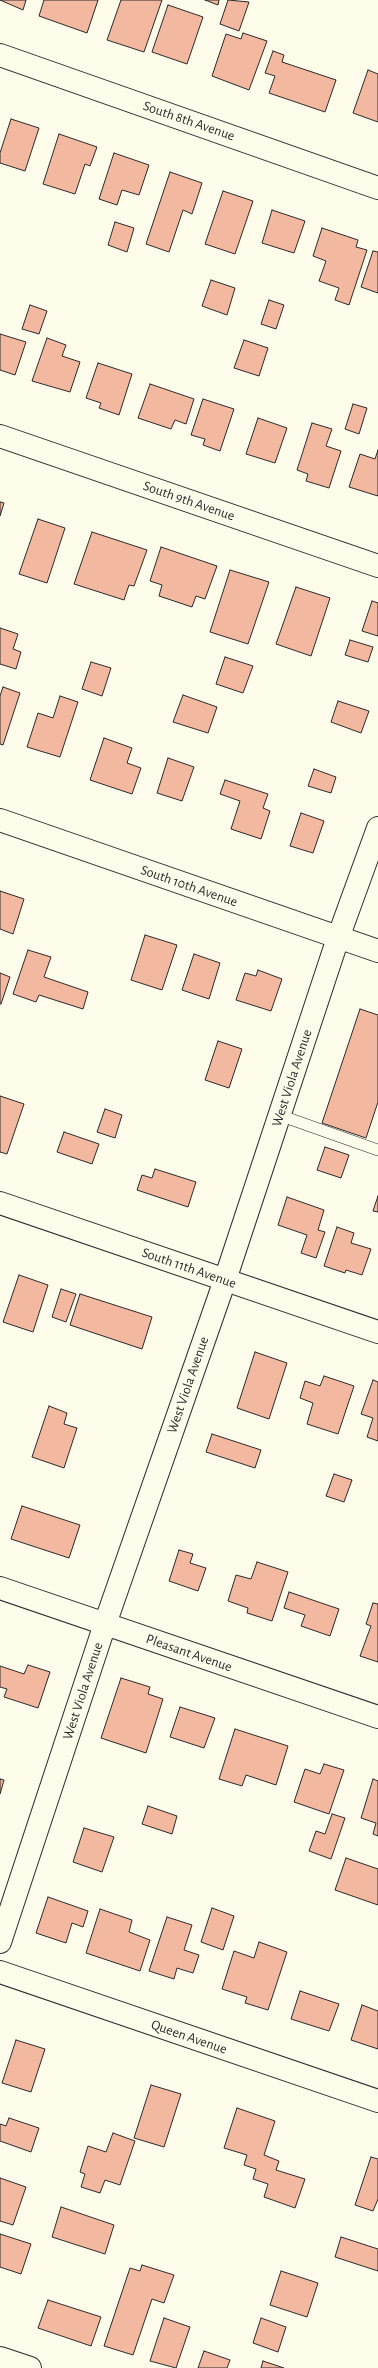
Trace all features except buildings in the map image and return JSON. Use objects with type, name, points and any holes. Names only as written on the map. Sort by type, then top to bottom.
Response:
[{"type":"street","name":"South 8th Avenue","points":[[0,55],[378,188]]},
{"type":"street","name":"South 9th Avenue","points":[[0,436],[378,566]]},
{"type":"street","name":"South 10th Avenue","points":[[0,820],[378,951]]},
{"type":"street","name":"West Viola Avenue","points":[[0,1942],[105,1624],[225,1280],[338,938],[378,828]]},
{"type":"street","name":"South 11th Avenue","points":[[0,1203],[378,1332]]},
{"type":"street","name":"Pleasant Avenue","points":[[0,1588],[378,1717]]},
{"type":"street","name":"Queen Avenue","points":[[0,1972],[378,2101]]},
{"type":"street","points":[[0,2358],[30,2368]]},
{"type":"lane","points":[[279,1115],[378,1150]]}]
